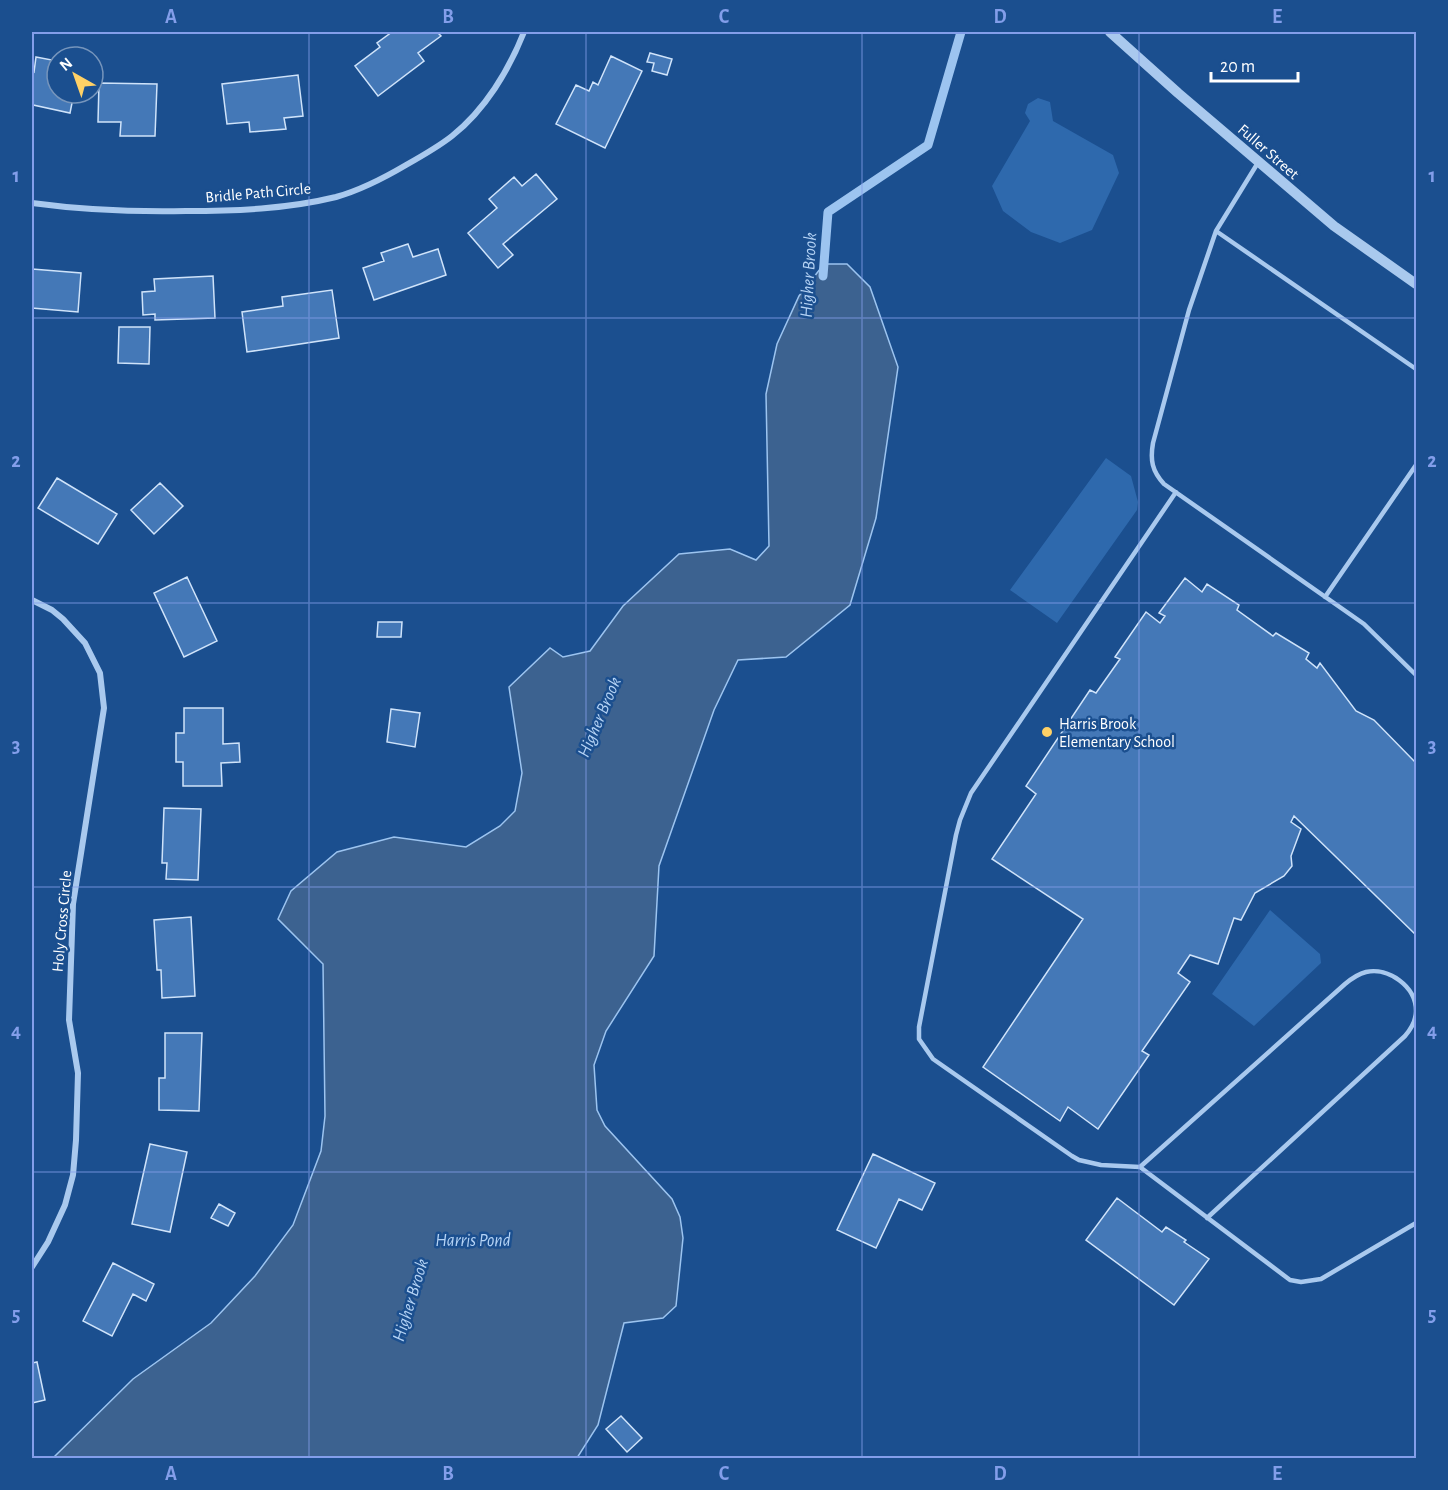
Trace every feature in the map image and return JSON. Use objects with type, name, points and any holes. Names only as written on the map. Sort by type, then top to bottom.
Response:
[{"type":"street","name":"Bridle Path Circle","points":[[32,203],[104,211],[232,211],[286,206],[361,189],[390,175],[454,134],[490,96],[506,71],[524,32]]},
{"type":"street","name":"Fuller Street","points":[[1110,32],[1334,226],[1416,284]]},
{"type":"street","name":"Holy Cross Circle","points":[[32,600],[63,619],[85,643],[100,673],[104,708],[73,904],[69,1020],[78,1073],[76,1140],[72,1175],[65,1205],[48,1242],[32,1267]]},
{"type":"lane","points":[[1259,161],[1216,231],[1189,310],[1151,453],[1154,470],[1164,484],[1364,624],[1416,675]]},
{"type":"lane","points":[[1216,231],[1416,369]]},
{"type":"lane","points":[[1325,597],[1416,465]]},
{"type":"lane","points":[[1176,492],[965,805],[956,835],[919,1027],[919,1039],[933,1059],[1072,1156],[1101,1165],[1140,1167],[1290,1280],[1301,1282],[1321,1278],[1416,1223]]},
{"type":"lane","points":[[1140,1167],[1355,976],[1365,972],[1388,973],[1402,983],[1410,993],[1416,1011],[1411,1028],[1405,1036],[1207,1218]]},
{"type":"lane","points":[[1410,993],[1416,989]]},
{"type":"shaded area","points":[[1038,98],[1050,102],[1053,121],[1113,155],[1119,173],[1092,230],[1060,243],[1031,232],[1003,211],[992,186],[1030,121],[1025,113],[1028,104]]},
{"type":"shaded area","points":[[1106,458],[1131,476],[1138,502],[1137,510],[1057,623],[1010,590]]},
{"type":"shaded area","points":[[1270,910],[1320,954],[1321,963],[1254,1026],[1212,994]]},
{"type":"water","name":"Harris Pond","points":[[824,264],[847,264],[870,287],[898,367],[876,518],[850,605],[786,657],[738,660],[714,710],[659,866],[654,956],[606,1031],[594,1065],[597,1110],[605,1126],[672,1199],[680,1217],[683,1238],[676,1306],[663,1318],[624,1323],[598,1425],[577,1458],[53,1458],[133,1379],[211,1323],[255,1276],[293,1225],[321,1151],[325,1116],[323,964],[278,919],[291,891],[337,852],[394,837],[466,847],[500,826],[515,811],[522,773],[509,687],[550,648],[563,657],[590,651],[623,606],[679,554],[730,549],[756,560],[769,546],[766,394],[777,344],[799,296]]},
{"type":"building","points":[[392,32],[437,32],[441,36],[418,53],[424,61],[378,96],[355,66],[380,47],[377,43]]},
{"type":"building","points":[[650,53],[672,59],[667,75],[652,71],[654,63],[647,62]]},
{"type":"building","points":[[611,56],[642,71],[605,148],[556,124],[576,85],[589,91],[593,82],[598,85]]},
{"type":"building","points":[[36,57],[45,59],[45,105],[72,105],[70,113],[33,105],[32,114],[32,71],[34,72]]},
{"type":"building","points":[[298,75],[303,116],[284,118],[286,129],[250,132],[249,122],[227,124],[222,84]]},
{"type":"building","points":[[105,83],[157,84],[155,136],[120,136],[121,122],[98,122],[98,105],[105,105]]},
{"type":"building","points":[[536,174],[557,199],[503,244],[513,255],[498,268],[468,233],[497,208],[489,199],[514,177],[522,186]]},
{"type":"building","points":[[408,244],[413,257],[438,249],[446,275],[374,300],[363,268],[384,261],[381,253]]},
{"type":"building","points":[[32,269],[81,273],[78,312],[32,308]]},
{"type":"building","points":[[213,276],[215,318],[155,320],[155,314],[143,315],[142,292],[155,291],[154,279]]},
{"type":"building","points":[[332,290],[339,338],[247,352],[242,312],[283,306],[282,297]]},
{"type":"building","points":[[119,327],[150,327],[149,364],[118,363]]},
{"type":"building","points":[[57,478],[117,514],[98,544],[38,508]]},
{"type":"building","points":[[160,483],[183,506],[154,534],[131,510]]},
{"type":"building","points":[[187,577],[217,641],[184,657],[154,593]]},
{"type":"building","name":"Harris Brook Elementary School","points":[[1185,578],[1202,592],[1207,584],[1239,605],[1237,610],[1273,636],[1276,633],[1309,653],[1306,659],[1317,668],[1320,663],[1356,711],[1374,720],[1416,763],[1416,935],[1294,816],[1291,822],[1301,829],[1291,856],[1292,866],[1284,876],[1255,893],[1241,920],[1234,918],[1218,964],[1190,955],[1178,973],[1190,982],[1142,1051],[1149,1055],[1098,1129],[1068,1107],[1060,1121],[983,1067],[1083,919],[992,859],[1036,794],[1026,786],[1090,690],[1096,693],[1120,659],[1115,657],[1146,612],[1160,623],[1165,616],[1159,613]]},
{"type":"building","points":[[378,622],[402,622],[401,637],[377,637]]},
{"type":"building","points":[[184,708],[223,708],[223,744],[239,743],[240,762],[221,763],[222,786],[183,786],[183,762],[176,762],[176,733],[184,733]]},
{"type":"building","points":[[391,709],[420,713],[415,747],[387,742]]},
{"type":"building","points":[[164,808],[201,809],[198,880],[166,879],[167,863],[162,863]]},
{"type":"building","points":[[191,917],[195,996],[162,998],[161,970],[157,970],[154,920]]},
{"type":"building","points":[[165,1033],[202,1033],[199,1111],[159,1110],[159,1078],[165,1078]]},
{"type":"building","points":[[150,1144],[187,1152],[170,1232],[132,1224]]},
{"type":"building","points":[[873,1154],[935,1183],[922,1210],[899,1199],[876,1248],[837,1230]]},
{"type":"building","points":[[1117,1198],[1162,1232],[1166,1227],[1209,1259],[1174,1305],[1086,1240]]},
{"type":"building","points":[[219,1204],[235,1213],[228,1226],[211,1218]]},
{"type":"building","points":[[113,1263],[154,1284],[146,1301],[133,1294],[112,1336],[83,1321]]},
{"type":"building","points":[[37,1362],[45,1400],[32,1403],[32,1363]]},
{"type":"building","points":[[621,1416],[642,1438],[627,1452],[606,1429]]},
{"type":"waterway","name":"Higher Brook","points":[[823,276],[828,212],[928,145],[961,32]]},
{"type":"place","name":"Harris Brook Elementary School","points":[[1047,732]]}]
